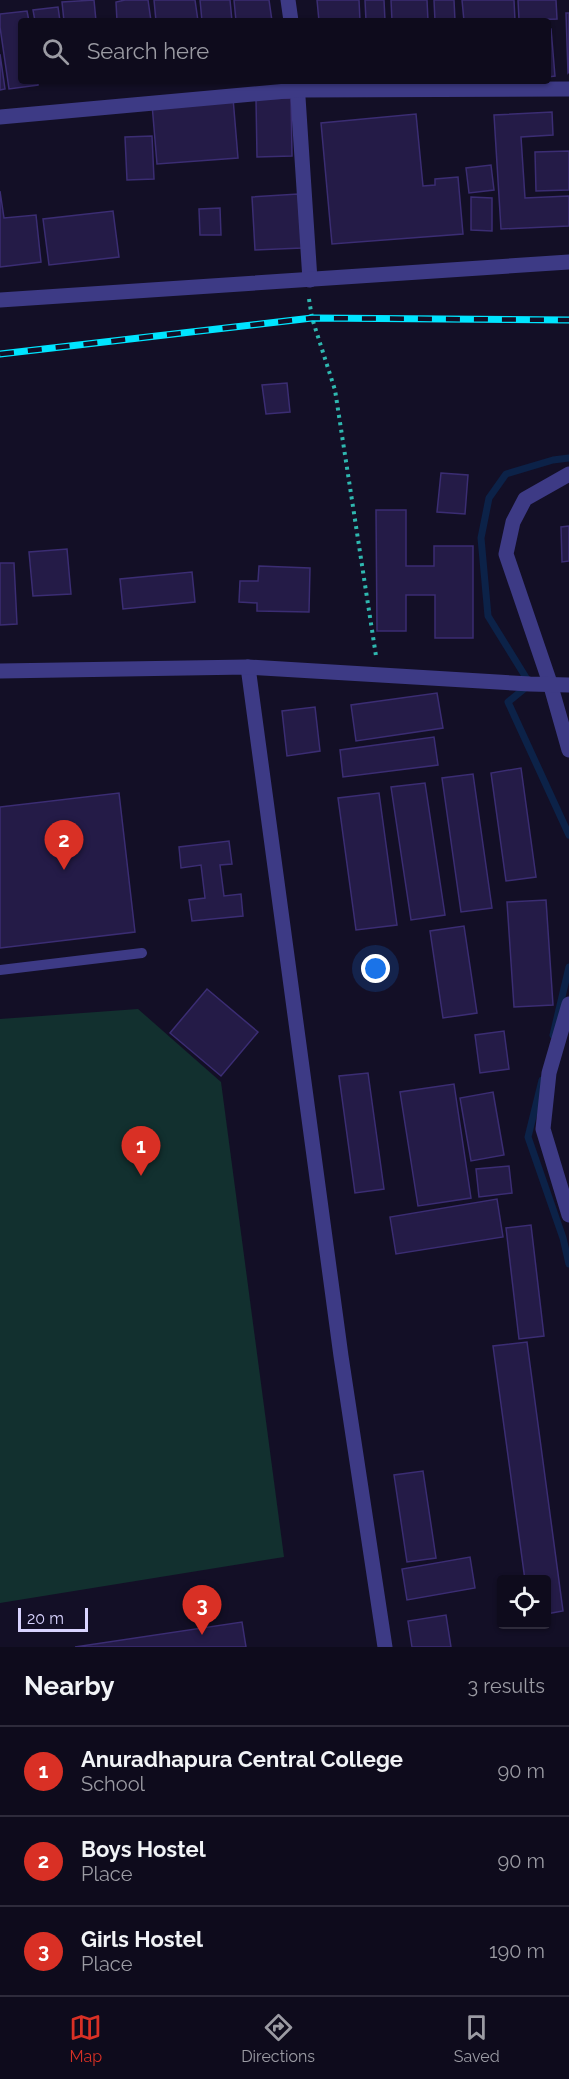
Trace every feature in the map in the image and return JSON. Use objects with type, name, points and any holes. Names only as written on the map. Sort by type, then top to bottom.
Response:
[{"type":"street","points":[[288,0],[291,18]]},
{"type":"street","points":[[0,117],[298,85],[569,89]]},
{"type":"street","points":[[298,85],[310,280]]},
{"type":"street","points":[[0,300],[569,262]]},
{"type":"street","points":[[569,474],[525,499],[513,522],[506,554],[550,684],[569,750]]},
{"type":"street","points":[[248,667],[340,1356],[385,1647]]},
{"type":"street","points":[[0,671],[248,667],[569,685]]},
{"type":"street","points":[[569,1004],[549,1073],[543,1129],[569,1215]]},
{"type":"lane","points":[[0,970],[142,953]]},
{"type":"path","points":[[310,280],[311,312],[335,390],[379,676]]},
{"type":"green space","points":[[138,1009],[221,1082],[284,1557],[0,1603],[0,1019]]},
{"type":"building","points":[[94,0],[96,18],[64,18],[62,2]]},
{"type":"building","points":[[148,0],[151,18],[117,18],[116,2]]},
{"type":"building","points":[[154,0],[195,0],[198,18],[156,18]]},
{"type":"building","points":[[200,0],[230,0],[232,18],[202,18]]},
{"type":"building","points":[[234,0],[269,0],[272,18],[236,18]]},
{"type":"building","points":[[317,0],[359,0],[360,18],[319,18]]},
{"type":"building","points":[[365,0],[384,0],[385,18],[366,18]]},
{"type":"building","points":[[391,0],[427,0],[428,18],[392,18]]},
{"type":"building","points":[[434,0],[454,0],[455,18],[435,18]]},
{"type":"building","points":[[462,0],[514,0],[515,18],[464,18]]},
{"type":"building","points":[[518,0],[556,0],[557,19],[519,18]]},
{"type":"building","points":[[58,7],[60,18],[34,18],[33,10]]},
{"type":"building","points":[[27,11],[28,18],[18,18],[18,84],[38,85],[9,89],[0,14]]},
{"type":"building","points":[[566,13],[569,13],[568,73]]},
{"type":"building","points":[[551,29],[555,76],[551,77]]},
{"type":"building","points":[[0,54],[5,89],[0,90]]},
{"type":"building","points":[[233,98],[238,158],[157,164],[152,104]]},
{"type":"building","points":[[291,98],[292,156],[257,157],[256,99]]},
{"type":"building","points":[[552,112],[553,135],[521,137],[525,198],[569,196],[569,226],[501,229],[494,115]]},
{"type":"building","points":[[416,114],[423,186],[435,185],[435,179],[458,177],[463,234],[332,244],[321,123]]},
{"type":"building","points":[[152,136],[154,179],[127,180],[125,137]]},
{"type":"building","points":[[569,151],[569,190],[536,191],[535,152]]},
{"type":"building","points":[[491,165],[494,190],[469,193],[466,168]]},
{"type":"building","points":[[0,191],[4,218],[36,215],[41,262],[0,267]]},
{"type":"building","points":[[298,194],[302,248],[255,250],[252,197]]},
{"type":"building","points":[[471,197],[492,198],[492,231],[471,230]]},
{"type":"building","points":[[220,208],[221,235],[200,235],[199,209]]},
{"type":"building","points":[[113,211],[119,257],[49,265],[43,219]]},
{"type":"building","points":[[287,383],[290,412],[266,414],[262,385]]},
{"type":"building","points":[[441,473],[468,475],[465,514],[437,512]]},
{"type":"building","points":[[376,510],[406,510],[406,566],[434,566],[434,546],[473,546],[473,638],[435,638],[435,595],[406,595],[406,631],[377,631]]},
{"type":"building","points":[[569,526],[569,561],[562,562],[561,527]]},
{"type":"building","points":[[67,549],[71,594],[33,596],[29,552]]},
{"type":"building","points":[[0,563],[14,563],[17,624],[0,625]]},
{"type":"building","points":[[259,566],[310,568],[309,612],[257,611],[257,603],[239,602],[240,581],[258,581]]},
{"type":"building","points":[[192,572],[195,602],[123,609],[120,579]]},
{"type":"building","points":[[437,693],[443,728],[356,741],[351,705]]},
{"type":"building","points":[[315,707],[320,751],[287,756],[282,711]]},
{"type":"building","points":[[434,737],[438,765],[343,777],[340,750]]},
{"type":"building","points":[[521,768],[536,877],[506,881],[491,773]]},
{"type":"building","points":[[473,774],[492,908],[461,912],[442,778]]},
{"type":"building","points":[[425,783],[445,915],[411,920],[391,787]]},
{"type":"building","points":[[119,793],[135,932],[0,948],[0,807]]},
{"type":"building","points":[[379,793],[397,925],[356,930],[338,798]]},
{"type":"building","points":[[229,841],[232,864],[220,865],[224,896],[241,894],[243,916],[192,921],[189,900],[205,898],[201,865],[181,868],[179,847]]},
{"type":"building","points":[[546,900],[553,1005],[514,1007],[507,902]]},
{"type":"building","points":[[464,926],[477,1013],[443,1018],[430,931]]},
{"type":"building","points":[[207,989],[258,1032],[221,1076],[170,1033]]},
{"type":"building","points":[[504,1031],[509,1069],[480,1073],[475,1035]]},
{"type":"building","points":[[368,1073],[384,1189],[355,1193],[339,1076]]},
{"type":"building","points":[[454,1084],[471,1198],[418,1206],[400,1092]]},
{"type":"building","points":[[493,1092],[504,1155],[471,1161],[460,1098]]},
{"type":"building","points":[[509,1166],[512,1193],[479,1197],[476,1169]]},
{"type":"building","points":[[497,1199],[503,1237],[396,1254],[390,1217]]},
{"type":"building","points":[[531,1225],[544,1336],[519,1339],[506,1228]]},
{"type":"building","points":[[527,1342],[563,1611],[551,1613],[551,1575],[524,1575],[493,1346]]},
{"type":"building","points":[[423,1471],[436,1558],[407,1562],[394,1475]]},
{"type":"building","points":[[470,1557],[475,1588],[407,1600],[402,1569]]},
{"type":"building","points":[[446,1615],[451,1647],[412,1647],[408,1621]]},
{"type":"building","points":[[242,1622],[246,1647],[75,1647]]},
{"type":"waterway","points":[[569,458],[553,460],[506,474],[489,498],[481,538],[488,616],[530,684],[508,702],[569,835]]},
{"type":"waterway","points":[[553,1035],[569,967]]},
{"type":"waterway","points":[[542,1080],[528,1137],[563,1238],[569,1264]]},
{"type":"railway","points":[[0,354],[312,318],[569,320]]},
{"type":"place","name":"Boys Hostel","points":[[64,870]]},
{"type":"place","name":"Anuradhapura Central College","points":[[141,1176]]},
{"type":"place","name":"Girls Hostel","points":[[202,1635]]}]
